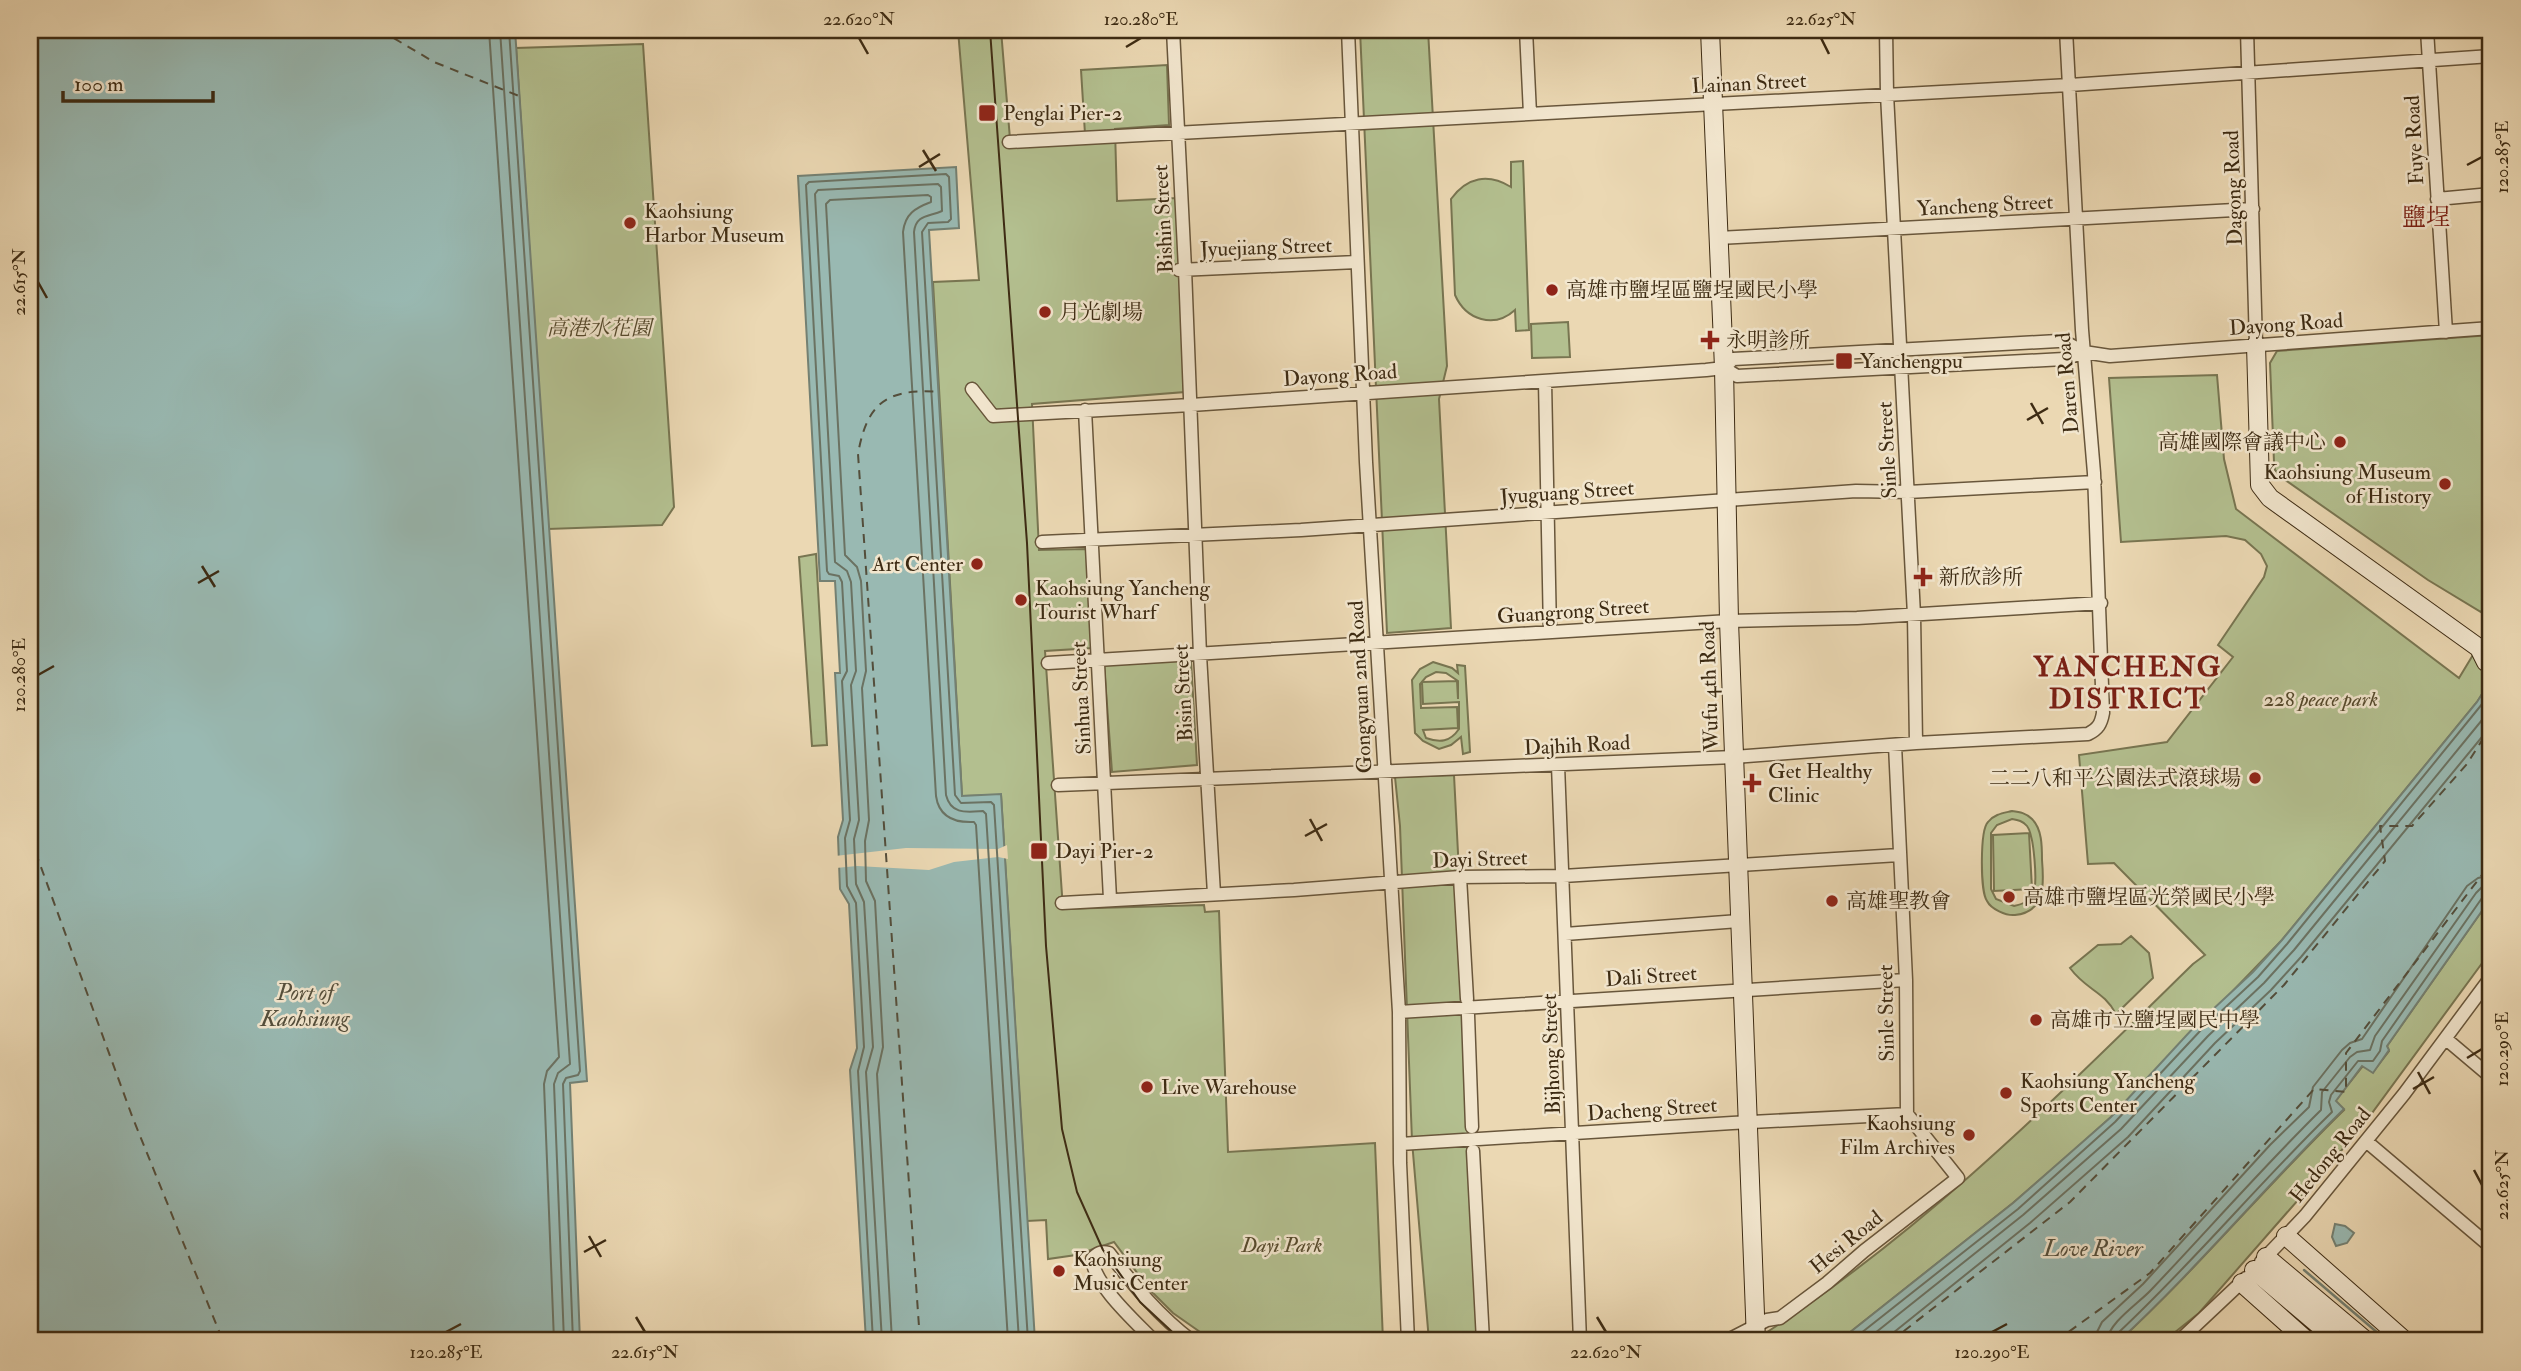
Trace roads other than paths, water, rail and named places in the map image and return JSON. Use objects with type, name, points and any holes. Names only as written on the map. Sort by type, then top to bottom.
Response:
[{"type":"street","name":"Bishin Street","points":[[1172,30],[1182,270],[1191,405]]},
{"type":"street","name":"Gongyuan 2nd Road","points":[[1348,30],[1369,525],[1399,1012],[1400,1144],[1408,1341]]},
{"type":"street","points":[[1527,30],[1530,114]]},
{"type":"street","name":"Wufu 4th Road","points":[[1710,30],[1724,368],[1729,621],[1755,1334]]},
{"type":"street","name":"Sinle Street","points":[[1886,30],[1914,615],[1916,743]]},
{"type":"street","name":"Daren Road","points":[[2066,30],[2101,603],[2104,713],[2096,730]]},
{"type":"street","name":"Dagong Road","points":[[2247,30],[2256,345]]},
{"type":"street","name":"Fuye Road","points":[[2427,30],[2446,332]]},
{"type":"street","name":"Lainan Street","points":[[1009,142],[2070,85],[2491,56]]},
{"type":"street","points":[[2437,199],[2491,194]]},
{"type":"street","name":"Yancheng Street","points":[[1718,238],[2253,209]]},
{"type":"street","name":"Jyuejiang Street","points":[[1182,270],[1357,262]]},
{"type":"street","name":"Dayong Road","points":[[1724,368],[1733,359],[2063,341],[2084,352],[2109,356],[2491,328]]},
{"type":"street","points":[[2256,345],[2260,485],[2270,498],[2485,647],[2486,662],[2491,666]]},
{"type":"street","name":"Dayong Road","points":[[972,389],[993,416],[1364,394],[1724,368],[1737,376],[2064,359],[2084,352]]},
{"type":"street","points":[[1545,381],[1550,632]]},
{"type":"street","name":"Bisin Street","points":[[1191,405],[1200,655],[1214,894]]},
{"type":"street","name":"Sinhua Street","points":[[1085,411],[1110,899]]},
{"type":"street","name":"Jyuguang Street","points":[[1042,542],[1369,525],[1852,492],[1908,492],[2095,482]]},
{"type":"street","name":"Guangrong Street","points":[[1048,663],[1729,621],[1914,615],[2101,603]]},
{"type":"street","name":"Dajhih Road","points":[[1058,785],[1734,757],[1916,743],[2088,734],[2096,730]]},
{"type":"street","name":"Sinle Street","points":[[1895,745],[1906,980],[1907,1114]]},
{"type":"street","name":"Bijhong Street","points":[[1558,765],[1580,1341]]},
{"type":"street","name":"Dayi Street","points":[[1062,902],[1460,877],[1563,876],[1899,855]]},
{"type":"street","points":[[1460,877],[1467,999]]},
{"type":"street","points":[[1565,934],[1739,921]]},
{"type":"street","name":"Hedong Road","points":[[2179,1341],[2286,1236],[2366,1141],[2491,977]]},
{"type":"street","name":"Dali Street","points":[[1399,1012],[1906,980]]},
{"type":"street","points":[[1468,1015],[1472,1128]]},
{"type":"street","points":[[2446,1038],[2491,1077]]},
{"type":"street","name":"Dacheng Street","points":[[1400,1144],[1907,1114]]},
{"type":"street","name":"Hesi Road","points":[[1755,1334],[1767,1320],[1780,1318],[1958,1178],[1907,1114]]},
{"type":"street","points":[[2366,1141],[2491,1247]]},
{"type":"street","points":[[1473,1151],[1483,1341]]},
{"type":"street","points":[[2286,1236],[2405,1341]]},
{"type":"street","points":[[1154,1341],[1094,1272],[1092,1259],[1102,1251],[1109,1253],[1140,1293],[1171,1325],[1192,1341]]},
{"type":"street","points":[[2254,1270],[2307,1341]]},
{"type":"street","points":[[2254,1270],[2338,1341]]},
{"type":"street","points":[[2254,1270],[2366,1341]]},
{"type":"street","points":[[1726,1341],[1755,1334]]},
{"type":"street","points":[[1516,1341],[1574,1340]]},
{"type":"water","name":"Port of Kaohsiung","points":[[30,30],[515,30],[587,1081],[570,1083],[580,1341],[30,1341]]},
{"type":"water","points":[[956,167],[959,228],[929,230],[962,796],[1001,794],[1035,1341],[866,1341],[850,1070],[857,1048],[849,904],[840,889],[838,837],[843,820],[835,673],[840,673],[835,581],[820,581],[798,176]]},
{"type":"water","name":"Love River","points":[[2491,680],[2491,898],[2387,1046],[2389,1050],[2373,1073],[2362,1066],[2336,1101],[2344,1109],[2177,1284],[2119,1341],[1839,1341],[2013,1203],[2111,1117],[2196,1025],[2253,972],[2282,940],[2477,702]]},
{"type":"water","points":[[2335,1224],[2345,1226],[2354,1233],[2347,1243],[2336,1246],[2332,1237]]},
{"type":"waterway","points":[[2304,1270],[2379,1334]]},
{"type":"tram line","points":[[990,30],[1027,543],[1046,946],[1062,1129],[1077,1192],[1103,1250],[1140,1302],[1182,1341]]},
{"type":"place","name":"Penglai Pier-2","points":[[987,113]]},
{"type":"place","name":"Kaohsiung Harbor Museum","points":[[630,223]]},
{"type":"place","name":"高雄市鹽埕區鹽埕國民小學","points":[[1552,290]]},
{"type":"place","name":"月光劇場","points":[[1045,312]]},
{"type":"place","name":"永明診所","points":[[1710,340]]},
{"type":"place","name":"Yanchengpu","points":[[1844,361]]},
{"type":"place","name":"高雄國際會議中心","points":[[2340,442]]},
{"type":"place","name":"Kaohsiung Museum of History","points":[[2445,484]]},
{"type":"place","name":"Art Center","points":[[977,564]]},
{"type":"place","name":"新欣診所","points":[[1923,577]]},
{"type":"place","name":"Kaohsiung Yancheng Tourist Wharf","points":[[1021,600]]},
{"type":"place","name":"二二八和平公園法式滾球場","points":[[2255,778]]},
{"type":"place","name":"Get Healthy Clinic","points":[[1752,783]]},
{"type":"place","name":"Dayi Pier-2","points":[[1039,851]]},
{"type":"place","name":"高雄市鹽埕區光榮國民小學","points":[[2009,897]]},
{"type":"place","name":"高雄聖教會","points":[[1832,901]]},
{"type":"place","name":"高雄市立鹽埕國民中學","points":[[2036,1020]]},
{"type":"place","name":"Live Warehouse","points":[[1147,1087]]},
{"type":"place","name":"Kaohsiung Yancheng Sports Center","points":[[2006,1093]]},
{"type":"place","name":"Kaohsiung Film Archives","points":[[1969,1135]]},
{"type":"place","name":"Kaohsiung Music Center","points":[[1059,1271]]},
{"type":"district","name":"鹽埕","points":[[2426,217]]},
{"type":"district","name":"YANCHENG DISTRICT","points":[[2128,682]]},
{"type":"park label","name":"高港水花園","points":[[599,328]]},
{"type":"park label","name":"228 peace park","points":[[2321,699]]},
{"type":"park label","name":"Dayi Park","points":[[1282,1245]]}]
